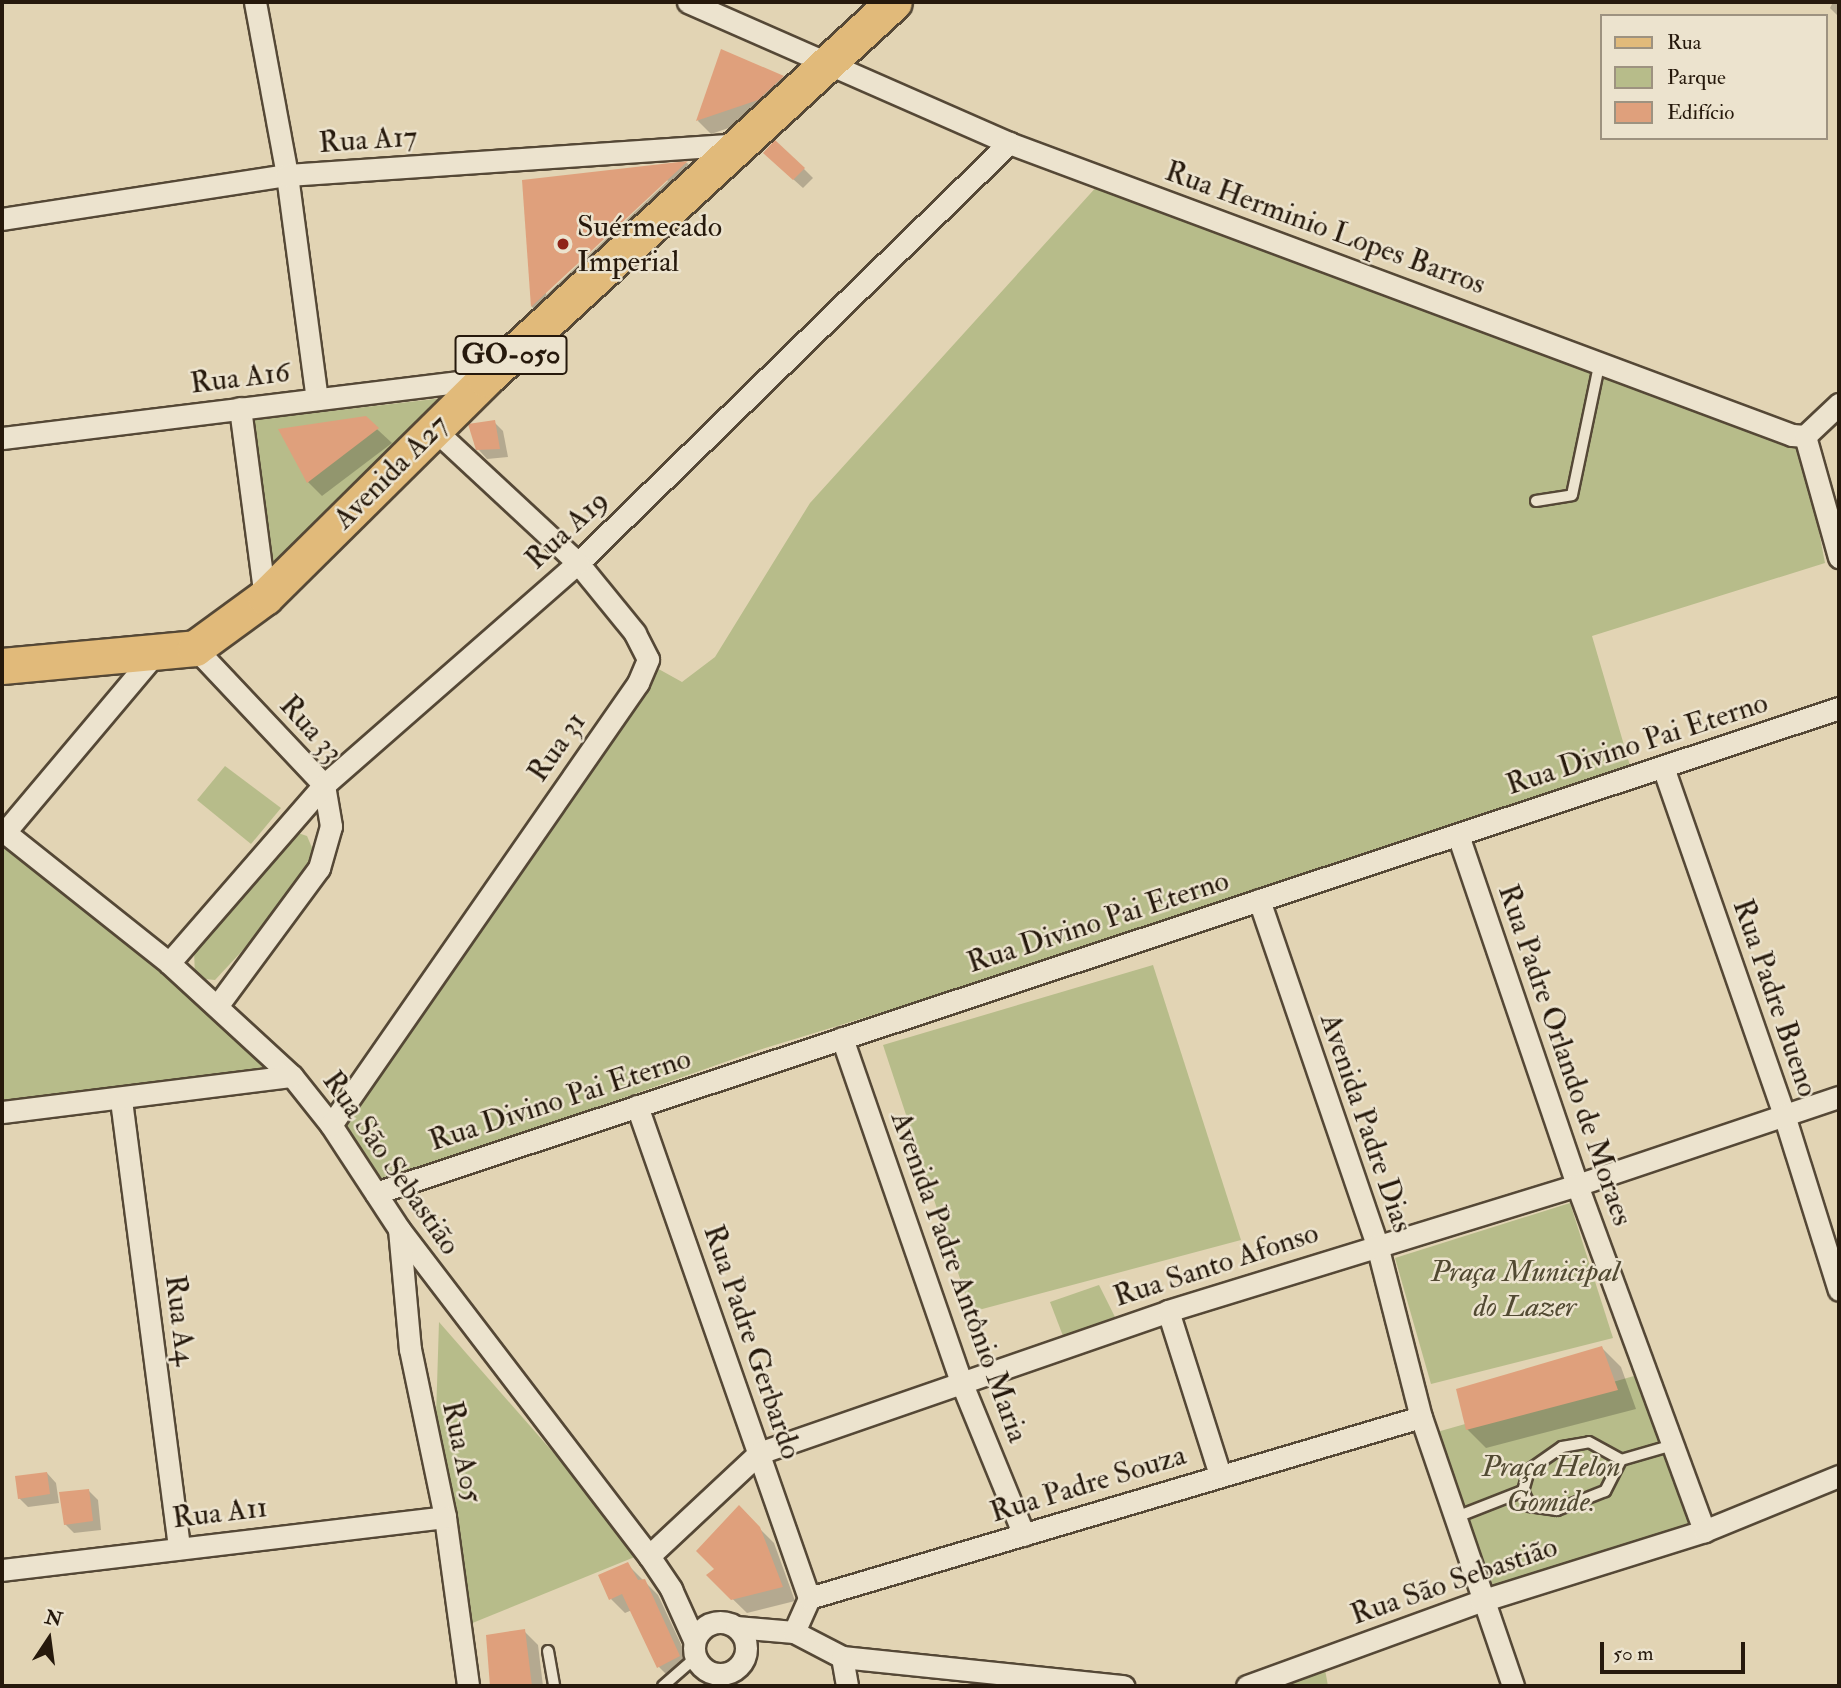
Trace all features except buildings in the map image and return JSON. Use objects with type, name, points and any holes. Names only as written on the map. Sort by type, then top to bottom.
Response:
[{"type":"main road","name":"GO-050","points":[[829,63],[894,2]]},
{"type":"main road","name":"Avenida A27","points":[[2,666],[155,654],[195,648],[265,597],[485,379],[829,63]]},
{"type":"street","points":[[255,2],[287,175],[317,399]]},
{"type":"street","name":"Rua Herminio Lopes Barros","points":[[688,2],[1009,143],[1805,436]]},
{"type":"street","name":"Rua A19","points":[[169,963],[324,785],[578,563],[1009,143]]},
{"type":"street","name":"Rua A17","points":[[2,219],[287,175],[741,144]]},
{"type":"street","name":"Rua A16","points":[[2,438],[485,379]]},
{"type":"street","points":[[1839,404],[1805,436],[1839,557]]},
{"type":"street","points":[[240,408],[265,597]]},
{"type":"street","name":"Rua 31","points":[[331,1125],[645,671],[644,648],[578,563],[435,430]]},
{"type":"street","name":"Rua 33","points":[[195,648],[324,785],[331,826],[319,868],[218,1005]]},
{"type":"street","points":[[3,831],[155,654]]},
{"type":"street","name":"Rua Divino Pai Eterno","points":[[376,1193],[1839,708]]},
{"type":"street","name":"Rua Padre Bueno","points":[[1663,767],[1784,1115],[1839,1290]]},
{"type":"street","name":"Rua São Sebastião","points":[[3,831],[169,963],[218,1005],[292,1076],[331,1125],[399,1229],[649,1556],[671,1589],[697,1663]]},
{"type":"street","name":"Rua Padre Orlando de Moraes","points":[[1458,835],[1577,1185],[1704,1531]]},
{"type":"street","name":"Avenida Padre Dias","points":[[1259,900],[1377,1245],[1421,1417],[1481,1601],[1513,1686]]},
{"type":"street","name":"Avenida Padre Antônio Maria","points":[[842,1038],[962,1384],[1024,1535]]},
{"type":"street","points":[[2,1112],[121,1100],[292,1076]]},
{"type":"street","name":"Rua Santo Afonso","points":[[649,1556],[759,1453],[1168,1311],[1577,1185],[1839,1097]]},
{"type":"street","name":"Rua A4","points":[[121,1100],[179,1548]]},
{"type":"street","name":"Rua Padre Gerbardo","points":[[637,1106],[809,1598]]},
{"type":"street","name":"Rua A05","points":[[399,1229],[410,1349],[446,1517],[468,1686]]},
{"type":"street","points":[[1168,1311],[1220,1475]]},
{"type":"street","name":"Rua Padre Souza","points":[[809,1598],[1421,1417]]},
{"type":"street","name":"Rua São Sebastião","points":[[1247,1686],[1481,1601],[1704,1531],[1839,1476]]},
{"type":"street","name":"Rua A11","points":[[2,1570],[446,1517]]},
{"type":"street","name":"Rua São Sebastião","points":[[671,1589],[711,1623]]},
{"type":"street","points":[[809,1598],[793,1632],[746,1649],[738,1667],[717,1680],[697,1663],[711,1623],[793,1632],[842,1657],[1124,1686]]},
{"type":"street","points":[[736,1626],[746,1649]]},
{"type":"street","points":[[842,1657],[847,1686]]},
{"type":"lane","points":[[1536,501],[1572,495],[1600,361]]},
{"type":"lane","points":[[1621,1460],[1605,1491],[1557,1510],[1530,1506],[1523,1491],[1529,1470],[1562,1447],[1589,1442],[1621,1460],[1673,1445]]},
{"type":"lane","points":[[1454,1518],[1523,1491]]},
{"type":"lane","points":[[548,1651],[554,1686]]},
{"type":"lane","points":[[663,1686],[697,1663]]},
{"type":"green space","points":[[1099,184],[1802,443],[1825,563],[1592,636],[1631,769],[1258,897],[759,1050],[382,1183],[341,1129],[655,667],[682,682],[715,657],[810,503]]},
{"type":"green space","points":[[443,398],[274,573],[253,420]]},
{"type":"green space","points":[[225,766],[281,808],[251,844],[197,800]]},
{"type":"green space","points":[[298,833],[307,836],[313,850],[297,892],[215,980],[195,978],[194,949],[292,835]]},
{"type":"green space","points":[[2,844],[231,1029],[277,1070],[2,1102]]},
{"type":"green space","points":[[1153,965],[1241,1240],[971,1312],[883,1045]]},
{"type":"green space","name":"Praça Municipal do Lazer","points":[[1570,1203],[1613,1338],[1431,1384],[1395,1258]]},
{"type":"green space","points":[[1099,1285],[1115,1317],[1063,1336],[1050,1302]]},
{"type":"green space","points":[[439,1322],[642,1554],[470,1624],[435,1448]]},
{"type":"green space","name":"Praça Helon Gomide.","points":[[1634,1376],[1691,1526],[1486,1590],[1437,1432]]},
{"type":"green space","points":[[1324,1664],[1328,1686],[1260,1686]]},
{"type":"place","name":"Suérmecado Imperial","points":[[563,244]]}]
